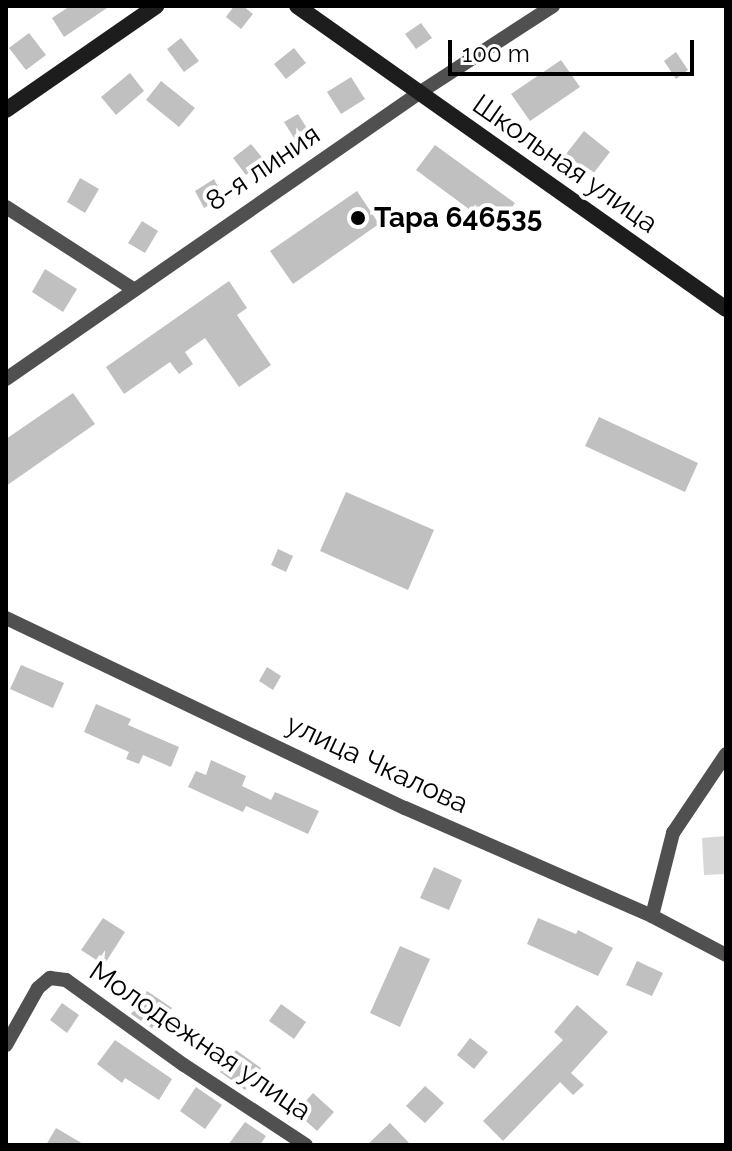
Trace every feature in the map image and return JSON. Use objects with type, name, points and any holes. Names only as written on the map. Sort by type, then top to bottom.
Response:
[{"type":"street","points":[[6,110],[156,6]]},
{"type":"street","name":"Школьная улица","points":[[297,6],[726,309]]},
{"type":"street","name":"8-я линия","points":[[6,379],[419,93],[553,6]]},
{"type":"street","points":[[6,207],[133,289]]},
{"type":"street","name":"улица Чкалова","points":[[6,618],[405,808],[652,916],[726,955]]},
{"type":"street","points":[[652,916],[673,833],[726,754]]},
{"type":"street","name":"Молодежная улица","points":[[6,1045],[38,988],[50,978],[66,980],[184,1065],[306,1145]]},
{"type":"shaded area","points":[[726,836],[726,874],[704,875],[702,838]]},
{"type":"building","points":[[70,6],[110,6],[64,37],[52,18]]},
{"type":"building","points":[[234,6],[243,6],[253,14],[241,29],[226,17]]},
{"type":"building","points":[[421,23],[432,38],[416,49],[405,34]]},
{"type":"building","points":[[29,33],[46,55],[26,70],[9,48]]},
{"type":"building","points":[[181,38],[199,61],[184,72],[167,49]]},
{"type":"building","points":[[294,48],[306,63],[286,79],[274,64]]},
{"type":"building","points":[[676,52],[688,70],[676,79],[664,61]]},
{"type":"building","points":[[561,60],[580,87],[530,121],[511,94]]},
{"type":"building","points":[[130,73],[144,91],[116,115],[101,97]]},
{"type":"building","points":[[351,77],[365,99],[341,114],[327,92]]},
{"type":"building","points":[[161,81],[195,108],[179,127],[146,100]]},
{"type":"building","points":[[298,114],[310,133],[296,141],[284,122]]},
{"type":"building","points":[[584,131],[610,152],[592,175],[566,154]]},
{"type":"building","points":[[251,144],[265,161],[246,175],[233,158]]},
{"type":"building","points":[[435,145],[515,203],[496,229],[416,170]]},
{"type":"building","points":[[80,178],[99,189],[85,213],[67,202]]},
{"type":"building","points":[[214,179],[223,197],[204,208],[195,191]]},
{"type":"building","points":[[357,191],[379,224],[293,284],[270,251]]},
{"type":"building","points":[[142,221],[158,231],[145,253],[128,243]]},
{"type":"building","points":[[45,269],[77,289],[63,312],[32,292]]},
{"type":"building","points":[[229,281],[247,308],[237,315],[271,365],[239,387],[205,338],[185,352],[193,364],[179,374],[170,362],[124,394],[106,367]]},
{"type":"building","points":[[73,393],[95,424],[6,486],[6,439]]},
{"type":"building","points":[[599,417],[698,463],[685,492],[585,446]]},
{"type":"building","points":[[346,492],[434,530],[408,590],[320,551]]},
{"type":"building","points":[[278,549],[293,556],[286,572],[271,565]]},
{"type":"building","points":[[21,665],[64,683],[53,708],[10,689]]},
{"type":"building","points":[[267,667],[281,676],[273,690],[259,681]]},
{"type":"building","points":[[96,704],[131,719],[128,725],[179,747],[171,767],[143,755],[139,764],[126,759],[129,752],[84,732]]},
{"type":"building","points":[[211,760],[246,776],[242,786],[271,800],[275,792],[319,811],[308,834],[246,806],[243,812],[188,787],[196,771],[206,775]]},
{"type":"building","points":[[434,867],[462,880],[449,910],[420,898]]},
{"type":"building","points":[[103,918],[125,932],[104,965],[81,950]]},
{"type":"building","points":[[538,918],[576,934],[578,930],[613,948],[598,976],[527,944]]},
{"type":"building","points":[[400,946],[430,959],[400,1027],[370,1013]]},
{"type":"building","points":[[637,961],[663,973],[652,996],[626,985]]},
{"type":"building","points":[[147,991],[172,1008],[156,1031],[131,1014]]},
{"type":"building","points":[[62,1003],[79,1015],[67,1033],[50,1020]]},
{"type":"building","points":[[281,1004],[306,1022],[294,1039],[269,1021]]},
{"type":"building","points":[[577,1005],[608,1032],[571,1073],[584,1085],[573,1095],[560,1082],[503,1141],[483,1121],[563,1040],[554,1032]]},
{"type":"building","points":[[470,1038],[488,1052],[474,1069],[457,1055]]},
{"type":"building","points":[[115,1040],[172,1079],[159,1100],[125,1078],[122,1083],[97,1064]]},
{"type":"building","points":[[236,1050],[261,1068],[245,1090],[220,1072]]},
{"type":"building","points":[[425,1086],[444,1103],[425,1123],[406,1106]]},
{"type":"building","points":[[196,1087],[222,1105],[205,1129],[180,1111]]},
{"type":"building","points":[[313,1093],[334,1112],[317,1131],[296,1112]]},
{"type":"building","points":[[245,1122],[266,1136],[260,1145],[228,1145]]},
{"type":"building","points":[[390,1123],[411,1145],[367,1145]]},
{"type":"building","points":[[56,1128],[85,1145],[46,1145]]},
{"type":"place","name":"Тара 646535","points":[[358,218]]}]
